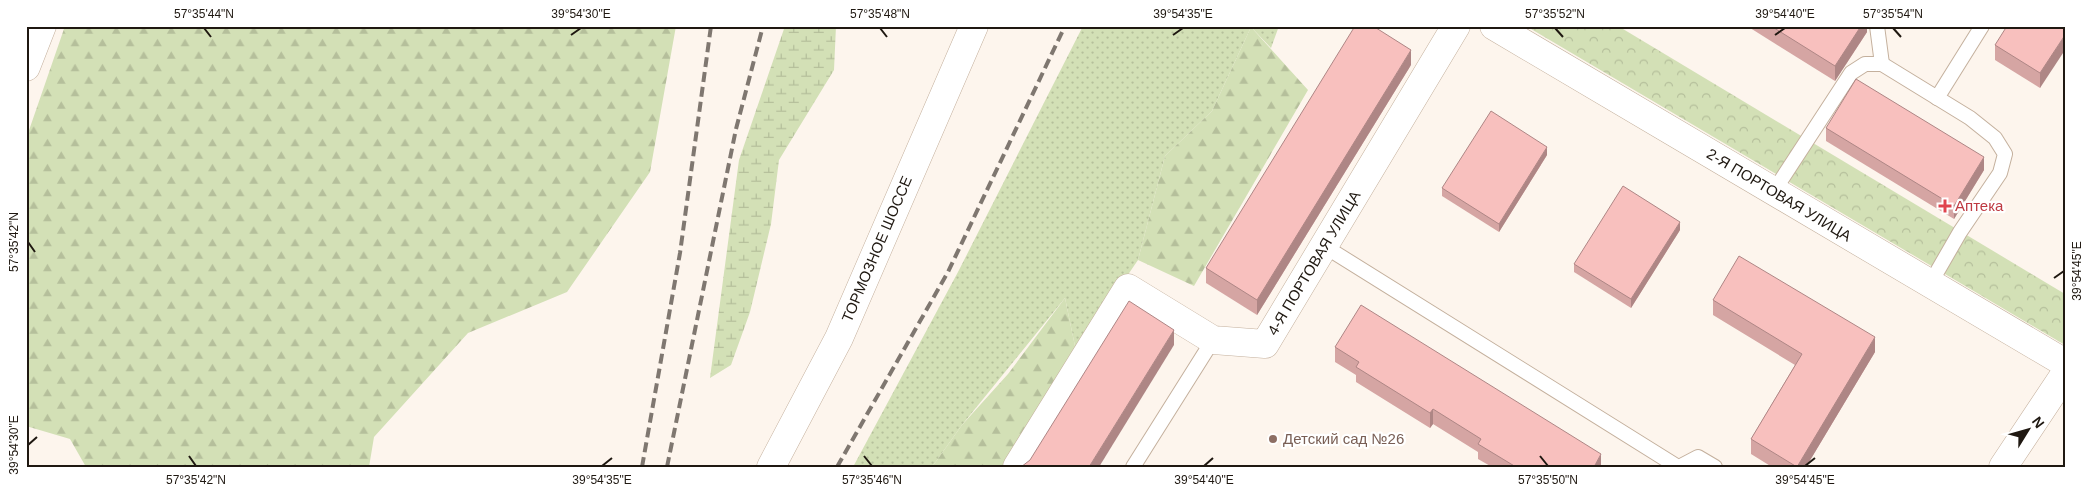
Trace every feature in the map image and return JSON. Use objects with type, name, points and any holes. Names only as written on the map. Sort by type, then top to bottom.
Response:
[{"type":"street","points":[[26,66],[42,26]]},
{"type":"street","name":"ТОРМОЗНОЕ ШОССЕ","points":[[771,467],[839,338],[974,26]]},
{"type":"street","name":"4-Я ПОРТОВАЯ УЛИЦА","points":[[1018,467],[1128,288],[1213,340],[1265,344],[1456,26]]},
{"type":"street","name":"2-Я ПОРТОВАЯ УЛИЦА","points":[[1494,26],[2065,363]]},
{"type":"street","points":[[2003,467],[2065,374]]},
{"type":"lane","points":[[1877,26],[1882,64]]},
{"type":"lane","points":[[1937,98],[1982,26]]},
{"type":"lane","points":[[1774,191],[1851,73],[1866,64],[1882,64],[1970,118],[1995,138],[2005,154],[2000,173],[1960,232],[1930,284]]},
{"type":"lane","points":[[1324,246],[1678,467],[1698,457],[1715,467]]},
{"type":"lane","points":[[1133,467],[1213,340]]},
{"type":"green space","points":[[65,26],[676,26],[650,172],[567,292],[468,333],[374,437],[369,467],[86,467],[70,439],[26,426],[26,139]]},
{"type":"green space","points":[[785,26],[836,26],[834,70],[779,160],[771,224],[750,312],[731,365],[710,378],[739,160]]},
{"type":"green space","points":[[1083,26],[1279,26],[1271,48],[1251,27],[1212,111],[1165,156],[1138,260],[1076,351],[1065,298],[962,425],[932,467],[853,467],[958,272]]},
{"type":"green space","points":[[1526,26],[1618,26],[2065,294],[2065,345]]},
{"type":"green space","points":[[1251,27],[1308,90],[1194,286],[1138,260],[1165,156],[1212,111]]},
{"type":"green space","points":[[1065,298],[1076,351],[1003,467],[932,467],[962,425],[1008,374]]},
{"type":"building","points":[[1355,26],[1373,26],[1411,50],[1257,300],[1206,268]]},
{"type":"building","points":[[1771,26],[1861,26],[1835,66]]},
{"type":"building","points":[[2007,26],[2065,26],[2065,35],[2040,73],[1995,45]]},
{"type":"building","points":[[1856,79],[1984,157],[1954,206],[1826,128]]},
{"type":"building","points":[[1491,111],[1547,147],[1499,224],[1442,188]]},
{"type":"building","points":[[1623,186],[1680,222],[1631,299],[1574,264]]},
{"type":"building","points":[[1739,256],[1875,337],[1797,467],[1751,439],[1802,354],[1713,300]]},
{"type":"building","points":[[1129,301],[1174,330],[1089,467],[1021,467],[1030,460]]},
{"type":"building","points":[[1361,305],[1601,454],[1594,467],[1516,467],[1478,444],[1481,439],[1433,409],[1430,413],[1356,367],[1359,362],[1335,347]]},
{"type":"railway","points":[[642,467],[680,253],[711,26]]},
{"type":"railway","points":[[667,467],[736,129],[763,26]]},
{"type":"railway","points":[[837,467],[948,272],[1065,26]]},
{"type":"place","name":"Аптека","points":[[1945,206]]},
{"type":"place","name":"Детский сад №26","points":[[1273,439]]}]
